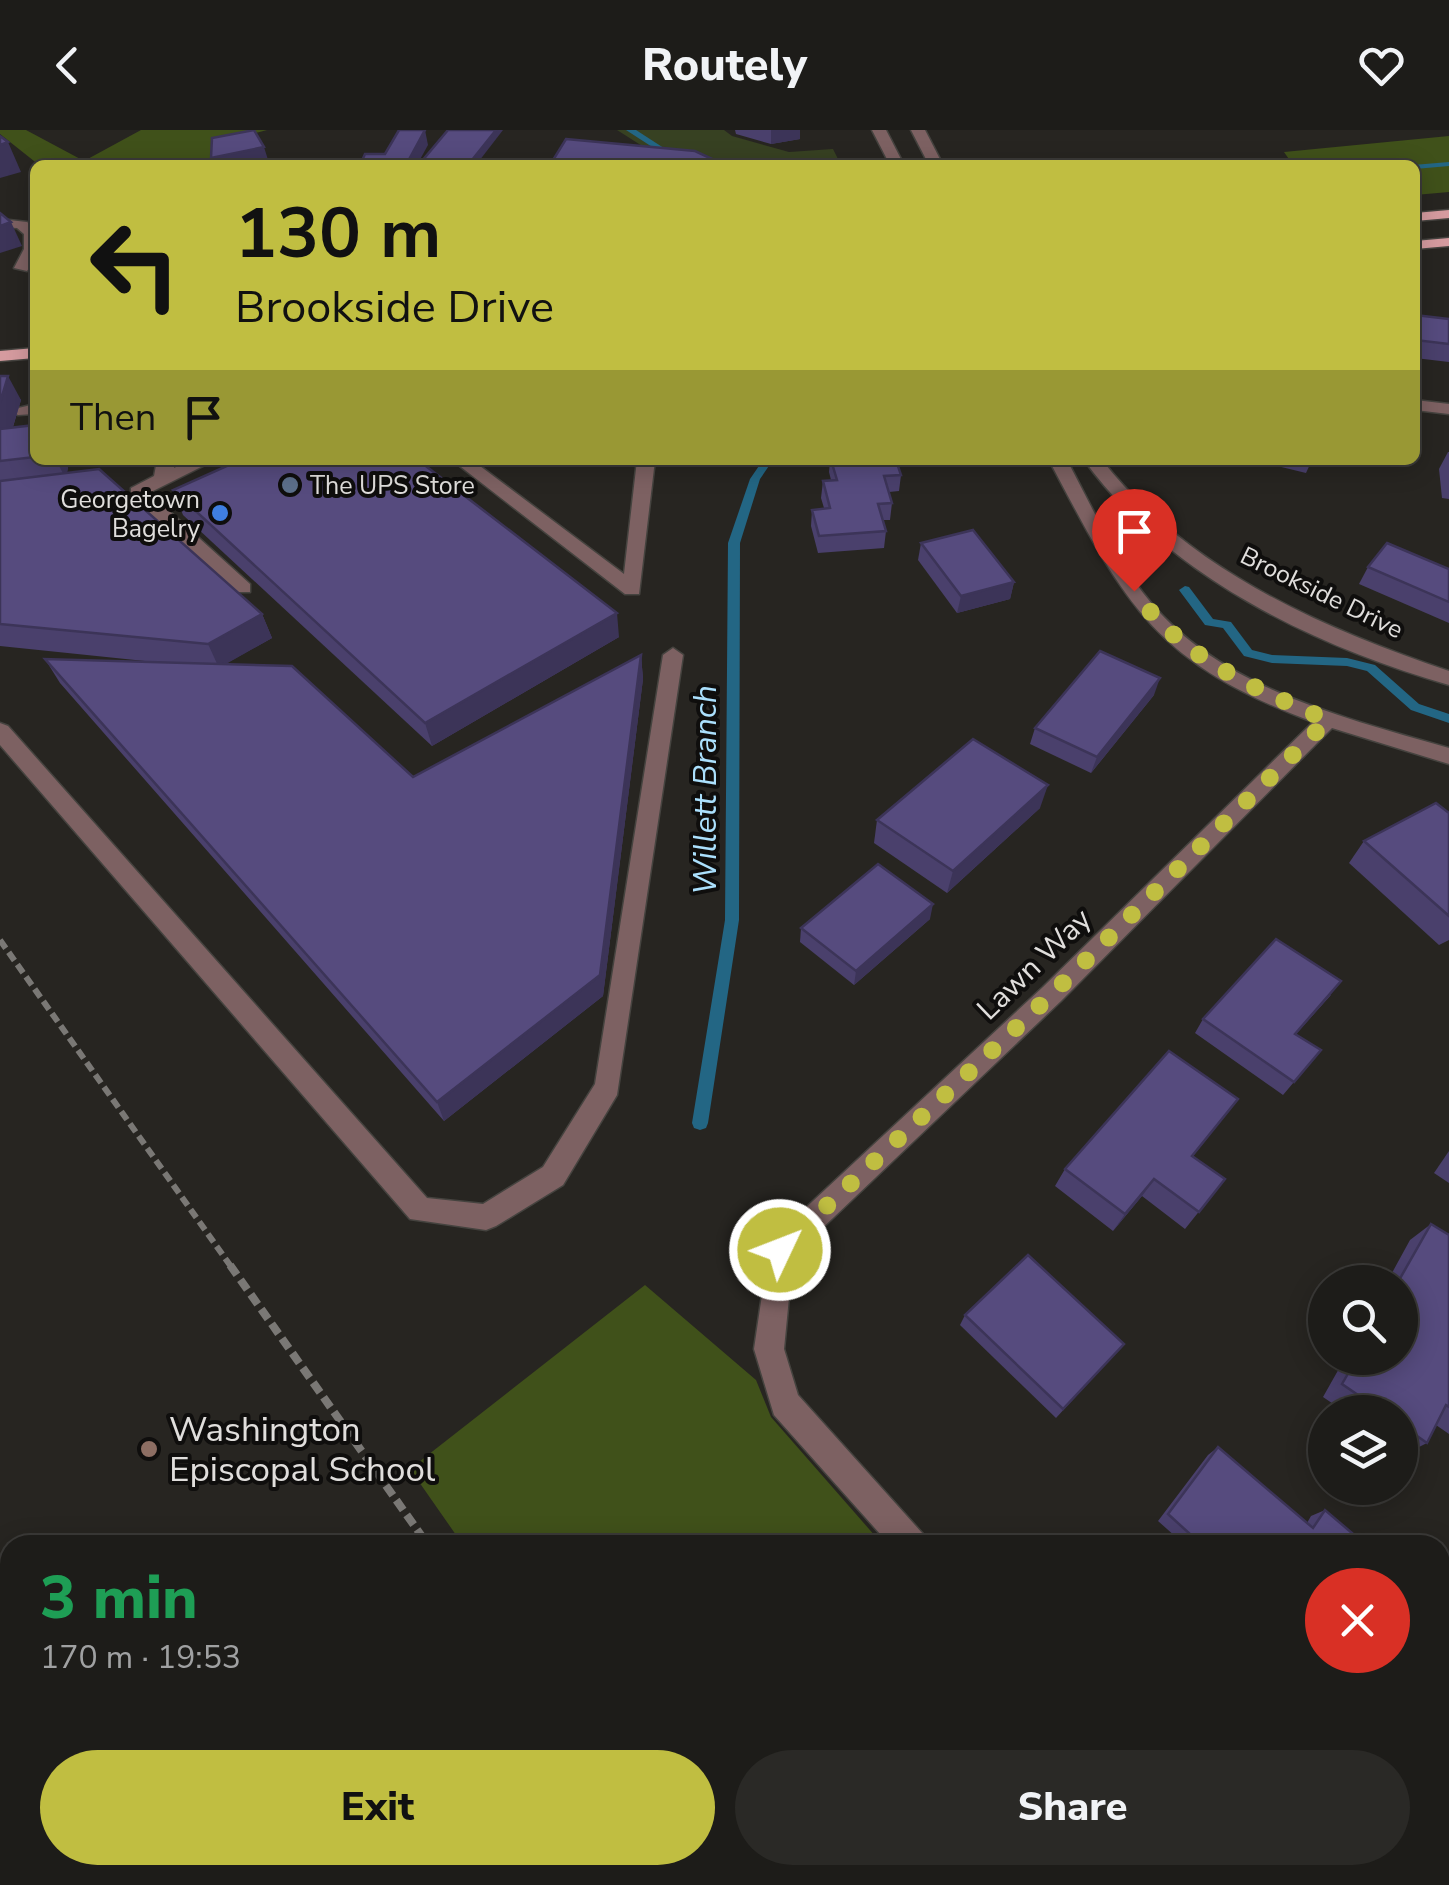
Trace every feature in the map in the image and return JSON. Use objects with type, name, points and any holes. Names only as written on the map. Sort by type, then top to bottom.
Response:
[{"type":"main road","points":[[1420,217],[1449,214]]},
{"type":"main road","points":[[1420,245],[1449,242]]},
{"type":"main road","points":[[0,356],[30,353]]},
{"type":"street","points":[[879,130],[894,160]]},
{"type":"street","points":[[918,130],[933,160]]},
{"type":"street","points":[[0,215],[30,218]]},
{"type":"street","points":[[0,223],[17,222],[30,232]]},
{"type":"street","points":[[0,275],[28,265]]},
{"type":"street","points":[[1420,406],[1449,409]]},
{"type":"street","points":[[468,465],[632,590],[645,465]]},
{"type":"street","points":[[1061,465],[1117,569],[1150,613],[1220,671],[1328,720],[1449,756]]},
{"type":"street","name":"Brookside Drive","points":[[1098,465],[1150,522],[1235,584],[1292,614],[1449,678]]},
{"type":"street","points":[[165,469],[137,492],[244,588]]},
{"type":"street","points":[[0,732],[420,1210],[486,1217],[553,1176],[608,1088],[673,655]]},
{"type":"street","name":"Lawn Way","points":[[903,1535],[784,1404],[769,1350],[780,1250],[1052,994],[1328,720]]},
{"type":"path","points":[[0,940],[421,1535]]},
{"type":"green space","points":[[0,130],[26,130],[82,160],[33,160]]},
{"type":"green space","points":[[141,130],[267,130],[215,144],[214,160],[86,160]]},
{"type":"green space","points":[[617,130],[724,130],[732,136],[789,152],[833,149],[838,160],[664,160]]},
{"type":"green space","points":[[1449,136],[1449,192],[1420,195],[1420,160],[1290,160],[1284,152]]},
{"type":"green space","points":[[645,1285],[756,1380],[771,1417],[874,1535],[456,1535],[410,1469]]},
{"type":"building","points":[[254,130],[264,147],[211,158],[212,138]]},
{"type":"building","points":[[399,130],[425,130],[409,160],[362,160],[365,154],[385,154]]},
{"type":"building","points":[[448,130],[496,130],[472,160],[423,160]]},
{"type":"building","points":[[566,139],[695,151],[714,160],[553,160]]},
{"type":"building","points":[[0,213],[11,222],[0,226]]},
{"type":"building","points":[[1420,316],[1449,319],[1449,344],[1420,341]]},
{"type":"building","points":[[0,376],[8,376],[0,403]]},
{"type":"building","points":[[30,426],[30,458],[0,461],[0,429]]},
{"type":"building","points":[[229,465],[425,465],[617,613],[425,723],[173,490]]},
{"type":"building","points":[[832,465],[898,465],[901,475],[884,476],[892,503],[878,504],[886,531],[819,536],[812,510],[830,508],[823,481],[837,480]]},
{"type":"building","points":[[99,469],[262,614],[208,644],[0,624],[0,481]]},
{"type":"building","points":[[973,530],[1014,582],[961,596],[921,543]]},
{"type":"building","points":[[1387,543],[1449,569],[1449,602],[1368,567]]},
{"type":"building","points":[[1100,651],[1160,678],[1097,757],[1035,728]]},
{"type":"building","points":[[641,655],[600,975],[437,1102],[45,659],[292,666],[413,777]]},
{"type":"building","points":[[973,739],[1048,785],[953,871],[877,820]]},
{"type":"building","points":[[1436,803],[1449,813],[1449,916],[1364,841]]},
{"type":"building","points":[[878,864],[933,904],[856,971],[801,928]]},
{"type":"building","points":[[1276,939],[1341,981],[1295,1034],[1321,1050],[1294,1082],[1203,1019]]},
{"type":"building","points":[[1169,1051],[1238,1099],[1192,1156],[1225,1179],[1199,1212],[1154,1179],[1125,1214],[1065,1169]]},
{"type":"building","points":[[1431,1224],[1449,1235],[1449,1407],[1446,1405],[1427,1443],[1418,1437],[1418,1395],[1358,1395],[1342,1384],[1347,1375],[1418,1375],[1418,1265],[1408,1265]]},
{"type":"building","points":[[1028,1255],[1124,1344],[1063,1409],[965,1315]]},
{"type":"building","points":[[1218,1447],[1313,1528],[1325,1510],[1354,1535],[1191,1535],[1168,1514]]},
{"type":"waterway","name":"Willett Branch","points":[[630,130],[678,160]]},
{"type":"waterway","points":[[1420,167],[1449,164]]},
{"type":"waterway","name":"Willett Branch","points":[[700,1123],[732,920],[734,543],[755,479],[765,465]]},
{"type":"waterway","points":[[1185,590],[1209,622],[1227,625],[1248,653],[1272,659],[1347,662],[1371,668],[1415,707],[1449,719]]},
{"type":"place","name":"The UPS Store","points":[[290,485]]},
{"type":"place","name":"Georgetown Bagelry","points":[[220,513]]},
{"type":"place","name":"Washington Episcopal School","points":[[149,1449]]},
{"type":"route","points":[[780,1250],[1052,994],[1328,720],[1220,671],[1150,613],[1134,591]]}]
